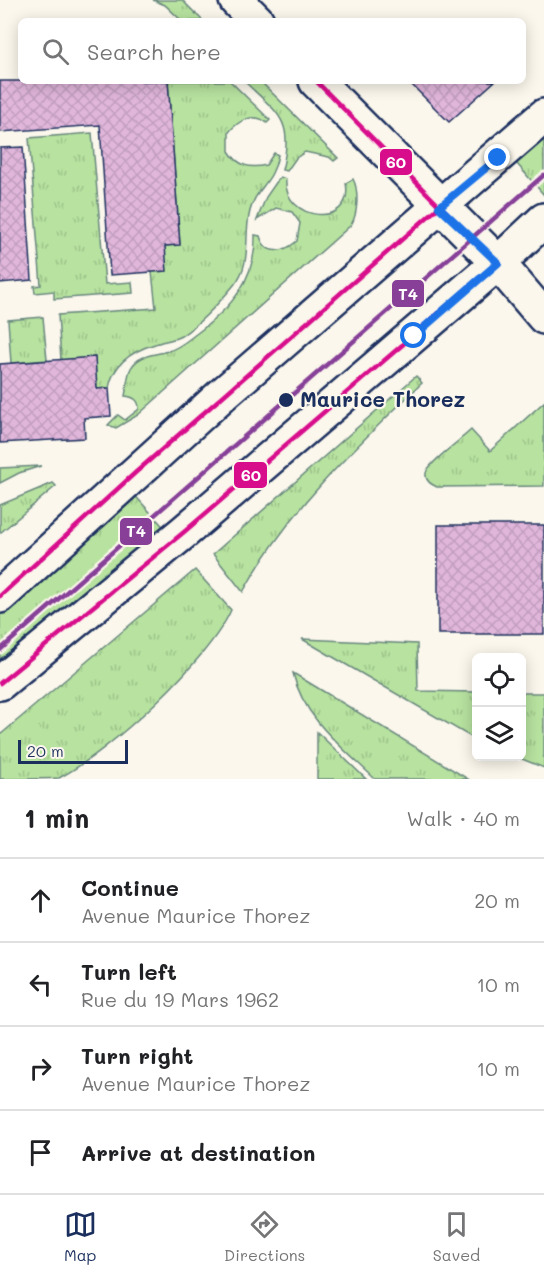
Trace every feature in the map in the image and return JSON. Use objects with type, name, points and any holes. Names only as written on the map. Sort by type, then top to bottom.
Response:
[{"type":"street","points":[[236,0],[254,18]]},
{"type":"street","points":[[319,84],[439,207],[498,263],[544,317]]},
{"type":"street","points":[[0,596],[135,472],[544,116]]},
{"type":"street","points":[[0,683],[184,532],[498,263],[544,220]]},
{"type":"green space","points":[[153,0],[182,0],[200,18],[179,18],[165,5]]},
{"type":"green space","points":[[168,84],[233,84],[270,120],[267,123],[252,118],[237,124],[229,132],[229,151],[240,163],[255,167],[266,165],[274,153],[278,155],[269,179],[256,196],[250,211],[246,258],[240,276],[209,312],[188,331],[131,355],[119,365],[109,388],[97,389],[94,357],[61,360],[58,315],[156,308],[152,272],[165,246],[180,244]]},
{"type":"green space","points":[[247,84],[263,84],[338,158],[334,161],[329,157],[305,152],[296,158],[287,171],[282,170],[286,139],[280,118]]},
{"type":"green space","points":[[544,130],[544,195],[511,157]]},
{"type":"green space","points":[[92,133],[105,284],[132,282],[133,293],[54,299],[54,291],[35,293],[34,286],[41,285],[29,138]]},
{"type":"green space","points":[[280,177],[286,179],[288,193],[295,204],[306,211],[318,214],[330,213],[340,208],[346,198],[346,183],[353,179],[357,202],[351,225],[138,415],[116,428],[108,425],[118,415],[125,420],[139,409],[135,400],[125,396],[129,374],[134,363],[179,346],[209,324],[239,292],[251,266],[255,235],[260,236],[266,247],[276,251],[287,248],[297,241],[300,223],[292,212],[276,208],[257,220],[266,197]]},
{"type":"green space","points":[[43,317],[47,360],[11,363],[8,320]]},
{"type":"green space","points":[[416,376],[422,383],[372,431],[302,507],[261,562],[243,592],[213,554]]},
{"type":"green space","points":[[544,402],[544,486],[437,487],[427,480],[426,473],[432,464],[471,430],[490,451]]},
{"type":"green space","points":[[41,466],[19,473],[0,483],[0,468]]},
{"type":"green space","points":[[53,483],[56,486],[0,533],[0,505]]},
{"type":"green space","points":[[129,489],[169,533],[0,668],[0,607]]},
{"type":"green space","points":[[195,570],[231,610],[202,654],[180,678],[130,727],[104,748],[59,778],[0,779],[0,735]]},
{"type":"green space","points":[[302,639],[417,644],[418,691],[472,692],[472,738]]},
{"type":"green space","points":[[293,673],[468,779],[375,779],[338,744],[315,718],[298,689]]},
{"type":"green space","points":[[526,693],[544,693],[544,768],[526,761]]},
{"type":"green space","points":[[317,732],[366,779],[317,779]]},
{"type":"building","points":[[0,81],[18,81],[18,84],[168,84],[180,245],[165,246],[167,271],[110,275],[100,125],[0,132]]},
{"type":"building","points":[[411,84],[492,84],[449,122]]},
{"type":"building","points":[[23,147],[32,280],[0,283],[0,148]]},
{"type":"building","points":[[95,357],[97,389],[109,388],[111,416],[84,418],[85,438],[0,443],[0,364]]},
{"type":"building","points":[[438,525],[544,525],[544,634],[438,634]]},
{"type":"transit line","name":"60","points":[[319,84],[476,243]]},
{"type":"transit line","name":"T4","points":[[0,650],[544,175]]},
{"type":"transit line","name":"60","points":[[0,596],[135,473],[439,207]]},
{"type":"transit line","name":"60","points":[[0,683],[184,532],[498,263]]},
{"type":"place","name":"Maurice Thorez","points":[[286,400]]},
{"type":"route","points":[[414,336],[498,263],[439,207],[498,158]]}]
